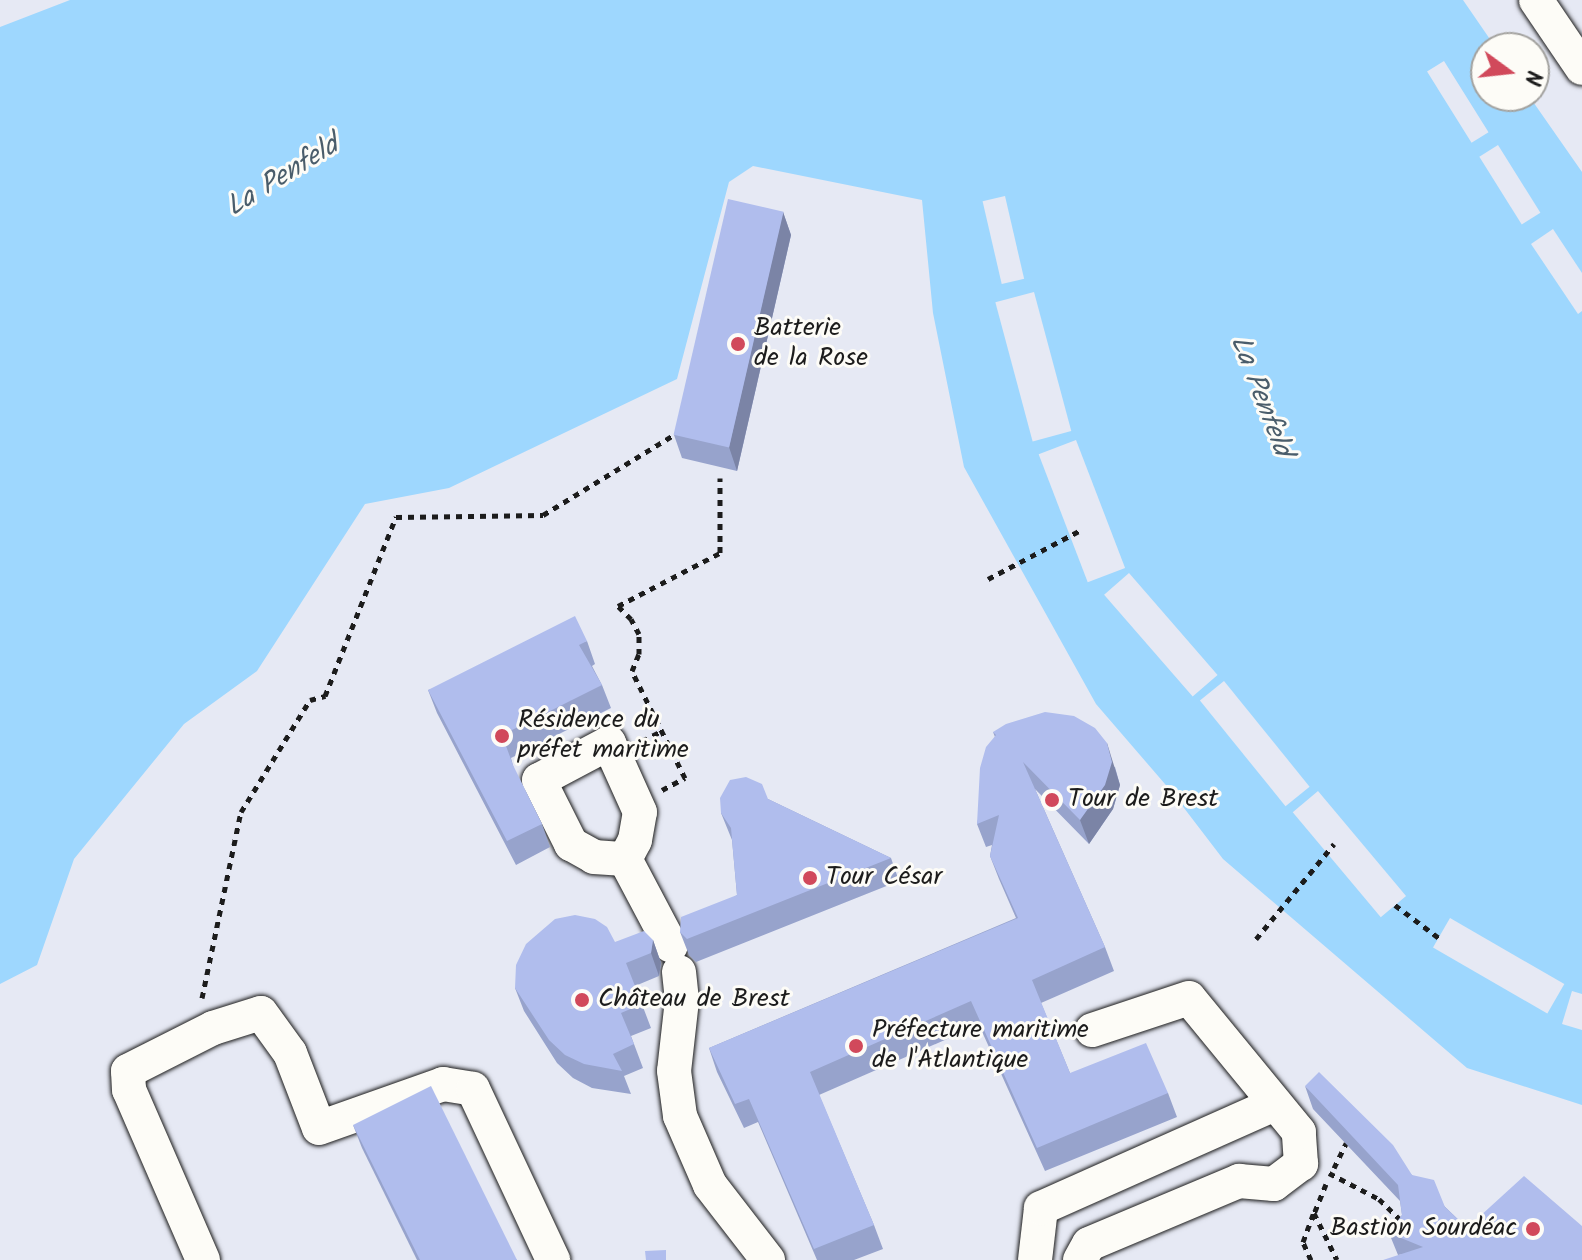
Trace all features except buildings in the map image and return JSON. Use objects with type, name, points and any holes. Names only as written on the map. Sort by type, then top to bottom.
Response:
[{"type":"lane","points":[[1536,0],[1582,68]]},
{"type":"lane","points":[[609,743],[640,812],[635,840],[625,859],[594,857],[571,844],[539,780],[609,743]]},
{"type":"lane","points":[[625,859],[675,959],[682,1000],[674,1071],[680,1116],[710,1185],[768,1260]]},
{"type":"lane","points":[[1080,1260],[1089,1244],[1239,1181],[1274,1184],[1316,1169],[1299,1132],[1189,998],[1092,1030]]},
{"type":"lane","points":[[203,1260],[129,1090],[128,1071],[193,1039],[261,1013],[290,1053],[319,1128],[443,1084],[473,1089],[553,1260]]},
{"type":"lane","points":[[1035,1260],[1041,1208],[1275,1104]]},
{"type":"path","points":[[193,1039],[241,812],[310,700],[325,696],[396,517],[543,515],[672,436]]},
{"type":"path","points":[[636,804],[685,778],[632,671],[639,654],[639,634],[631,619],[618,606],[720,553],[720,478]]},
{"type":"path","points":[[988,579],[1081,530]]},
{"type":"path","points":[[1256,939],[1334,844]]},
{"type":"path","points":[[1395,905],[1439,938]]},
{"type":"path","points":[[1311,1260],[1303,1242],[1314,1213],[1316,1169],[1346,1143]]},
{"type":"path","points":[[1316,1169],[1379,1199],[1406,1227]]},
{"type":"path","points":[[1314,1213],[1337,1260]]},
{"type":"water","name":"La Penfeld","points":[[70,0],[1463,0],[1485,32],[1470,32],[1470,112],[1540,112],[1582,172],[1582,1105],[1467,1068],[1223,859],[1171,791],[1096,704],[964,467],[933,313],[922,200],[753,166],[729,182],[677,379],[449,488],[365,504],[257,671],[184,724],[74,859],[37,965],[0,984],[0,27]]},
{"type":"pier","points":[[1444,61],[1470,103],[1470,112],[1476,112],[1489,132],[1472,143],[1427,72]]},
{"type":"pier","points":[[1498,145],[1540,213],[1522,225],[1479,157]]},
{"type":"pier","points":[[1005,196],[1024,279],[1002,284],[983,201]]},
{"type":"pier","points":[[1553,229],[1582,273],[1582,311],[1578,314],[1531,244]]},
{"type":"pier","points":[[1034,292],[1071,431],[1033,441],[995,302]]},
{"type":"pier","points":[[1076,440],[1125,568],[1088,582],[1039,454]]},
{"type":"pier","points":[[1129,573],[1218,675],[1193,697],[1104,595]]},
{"type":"pier","points":[[1224,681],[1310,787],[1285,806],[1200,701]]},
{"type":"pier","points":[[1318,791],[1406,896],[1381,917],[1293,812]]},
{"type":"pier","points":[[1450,918],[1564,984],[1547,1013],[1433,947]]},
{"type":"pier","points":[[1572,991],[1582,994],[1582,1030],[1562,1024]]},
{"type":"place","name":"Batterie de la Rose","points":[[738,344]]},
{"type":"place","name":"Résidence du préfet maritime","points":[[502,736]]},
{"type":"place","name":"Tour de Brest","points":[[1052,800]]},
{"type":"place","name":"Tour César","points":[[810,878]]},
{"type":"place","name":"Château de Brest","points":[[582,1000]]},
{"type":"place","name":"Préfecture maritime de l'Atlantique","points":[[856,1046]]},
{"type":"place","name":"Bastion Sourdéac","points":[[1533,1229]]}]
